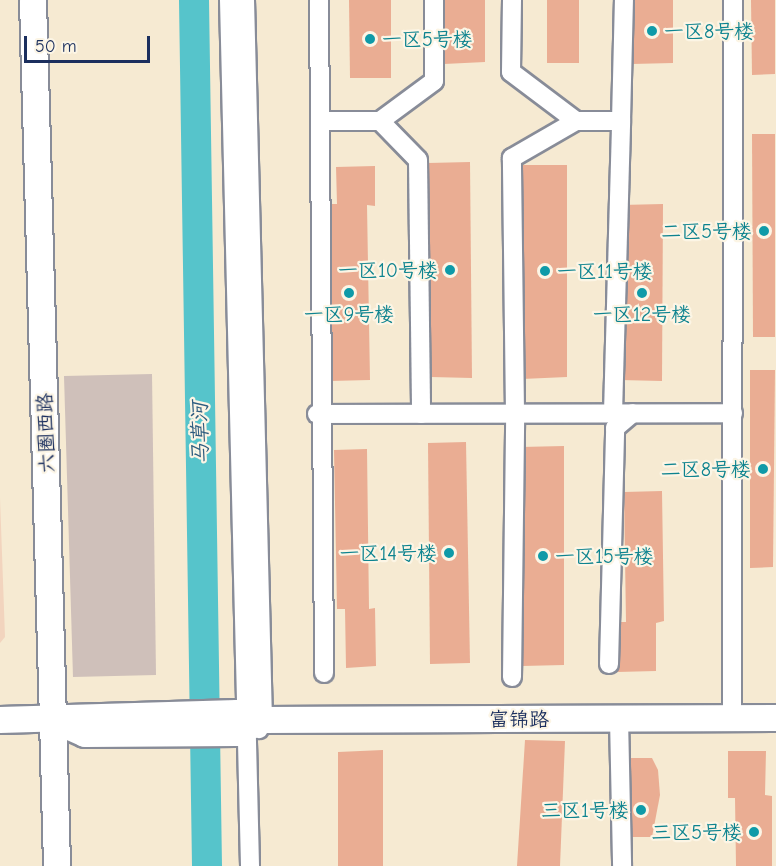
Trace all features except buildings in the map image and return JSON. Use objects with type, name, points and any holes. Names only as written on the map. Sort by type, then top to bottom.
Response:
[{"type":"street","name":"六圈西路","points":[[33,0],[57,866]]},
{"type":"street","points":[[229,0],[250,866]]},
{"type":"street","points":[[245,0],[246,722]]},
{"type":"street","points":[[320,0],[322,121],[320,414],[324,673]]},
{"type":"street","points":[[322,121],[380,121],[434,81],[435,0]]},
{"type":"street","points":[[512,0],[511,72],[576,122]]},
{"type":"street","points":[[613,413],[624,0]]},
{"type":"street","points":[[732,718],[733,0]]},
{"type":"street","points":[[380,121],[418,160],[421,414]]},
{"type":"street","points":[[512,677],[515,413],[512,158],[576,122],[621,121]]},
{"type":"street","points":[[320,414],[733,412]]},
{"type":"street","points":[[609,664],[615,428],[633,413]]},
{"type":"street","name":"富锦路","points":[[0,720],[54,720],[85,715],[182,724],[776,718]]},
{"type":"street","points":[[619,718],[622,866]]},
{"type":"shaded area","points":[[152,374],[156,675],[73,677],[64,376]]},
{"type":"shaded area","points":[[0,498],[5,637],[0,643]]},
{"type":"waterway","name":"马草河","points":[[194,0],[207,866]]},
{"type":"place","name":"一区8号楼","points":[[652,31]]},
{"type":"place","name":"一区5号楼","points":[[370,39]]},
{"type":"place","name":"二区5号楼","points":[[764,231]]},
{"type":"place","name":"一区10号楼","points":[[450,270]]},
{"type":"place","name":"一区11号楼","points":[[545,271]]},
{"type":"place","name":"一区9号楼","points":[[349,293]]},
{"type":"place","name":"一区12号楼","points":[[642,293]]},
{"type":"place","name":"二区8号楼","points":[[763,469]]},
{"type":"place","name":"一区14号楼","points":[[449,553]]},
{"type":"place","name":"一区15号楼","points":[[543,556]]},
{"type":"place","name":"三区1号楼","points":[[641,810]]},
{"type":"place","name":"三区5号楼","points":[[754,832]]}]
